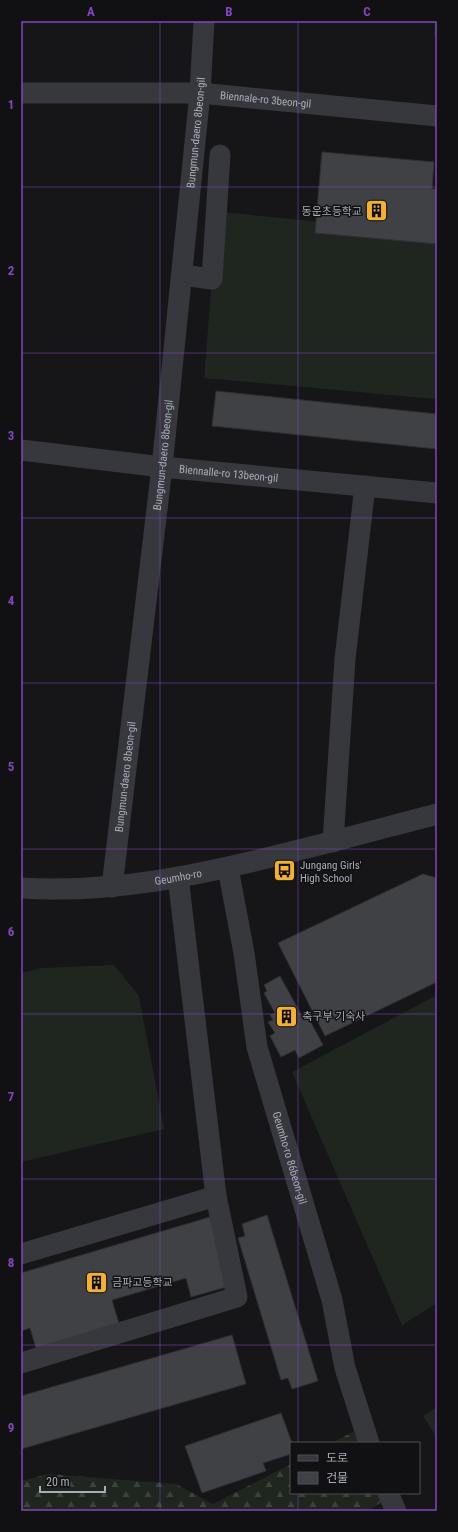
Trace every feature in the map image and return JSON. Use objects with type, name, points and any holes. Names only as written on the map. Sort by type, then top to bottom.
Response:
[{"type":"street","name":"Bungmun-daero 8beon-gil","points":[[112,887],[162,466],[200,92],[204,21]]},
{"type":"street","name":"Biennale-ro 3beon-gil","points":[[21,93],[200,92],[437,116]]},
{"type":"street","points":[[182,275],[212,279],[220,155]]},
{"type":"street","name":"Biennalle-ro 13beon-gil","points":[[21,450],[162,466],[437,493]]},
{"type":"street","points":[[333,842],[345,659],[365,486]]},
{"type":"street","name":"Geumho-ro","points":[[21,888],[112,887],[178,878],[228,868],[437,814]]},
{"type":"street","name":"Geumho-ro 86beon-gil","points":[[228,868],[244,953],[257,1047],[332,1300],[345,1368],[369,1442]]},
{"type":"street","points":[[21,1364],[237,1297],[216,1196],[178,878]]},
{"type":"street","points":[[21,1254],[216,1196]]},
{"type":"street","points":[[388,1494],[396,1511]]},
{"type":"green space","points":[[221,212],[437,234],[437,387],[435,399],[204,378],[212,279]]},
{"type":"green space","points":[[114,965],[139,996],[164,1129],[21,1162],[21,973],[42,968]]},
{"type":"green space","points":[[437,995],[437,1303],[402,1325],[292,1072]]},
{"type":"green space","points":[[437,1407],[437,1438],[423,1416]]},
{"type":"green space","points":[[364,1426],[370,1442],[334,1442]]},
{"type":"green space","points":[[290,1465],[290,1494],[388,1494],[389,1497],[368,1511],[21,1511],[21,1481],[48,1474],[176,1484],[213,1504]]},
{"type":"building","points":[[436,21],[437,34],[435,34]]},
{"type":"building","name":"동운초등학교","points":[[322,152],[434,162],[432,189],[437,189],[437,244],[315,233]]},
{"type":"building","points":[[216,391],[437,414],[437,449],[212,426]]},
{"type":"building","points":[[423,874],[437,878],[437,982],[325,1036],[278,943]]},
{"type":"building","name":"축구부 기숙사","points":[[280,976],[303,1018],[307,1015],[323,1045],[299,1058],[295,1050],[281,1057],[270,1036],[275,1033],[268,1022],[273,1020],[270,1015],[275,1013],[264,993],[267,991],[264,985]]},
{"type":"building","points":[[267,1215],[318,1381],[292,1389],[288,1378],[281,1380],[238,1238],[245,1236],[242,1224]]},
{"type":"building","name":"금파고등학교","points":[[210,1217],[230,1286],[191,1297],[186,1278],[112,1300],[119,1324],[36,1348],[30,1328],[21,1331],[21,1273]]},
{"type":"building","points":[[232,1335],[246,1384],[21,1449],[21,1396]]},
{"type":"building","points":[[281,1413],[292,1442],[290,1442],[290,1454],[263,1463],[266,1471],[202,1493],[185,1446]]},
{"type":"place","name":"동운초등학교","points":[[377,211]]},
{"type":"place","name":"Jungang Girls' High School","points":[[284,871]]},
{"type":"place","name":"축구부 기숙사","points":[[287,1016]]},
{"type":"place","name":"금파고등학교","points":[[96,1282]]}]
